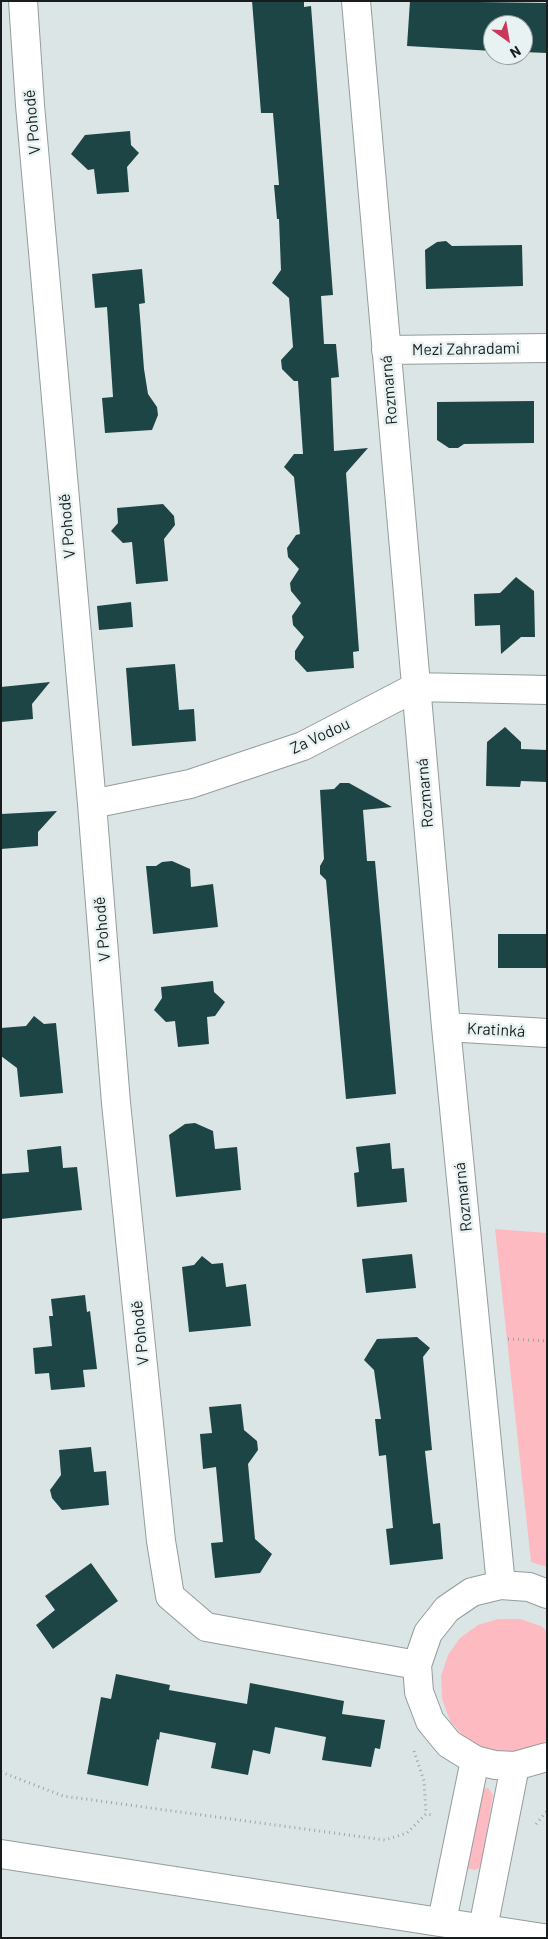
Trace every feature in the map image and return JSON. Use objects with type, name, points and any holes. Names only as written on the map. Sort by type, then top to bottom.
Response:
[{"type":"street","name":"V Pohodě","points":[[23,1],[30,105],[92,804],[116,1103],[161,1541],[170,1596],[206,1627],[417,1665]]},
{"type":"street","name":"Rozmarná","points":[[356,1],[446,1027],[501,1585]]},
{"type":"street","name":"Mezi Zahradami","points":[[386,350],[547,348]]},
{"type":"street","name":"Za Vodou","points":[[92,804],[190,784],[303,746],[416,687],[547,690]]},
{"type":"street","name":"Kratinká","points":[[446,1027],[547,1032]]},
{"type":"street","points":[[547,1594],[528,1587],[501,1585],[472,1592],[447,1609],[428,1633],[417,1665],[419,1692],[430,1721],[449,1744],[475,1760],[495,1765],[515,1766],[547,1757]]},
{"type":"street","points":[[442,1921],[475,1760]]},
{"type":"street","points":[[483,1928],[515,1766]]},
{"type":"street","points":[[1,1854],[543,1938]]},
{"type":"path","points":[[477,1340],[532,1339],[547,1341]]},
{"type":"path","points":[[1,1772],[63,1796],[384,1840],[407,1833],[426,1814],[443,1816]]},
{"type":"shaded area","points":[[495,1229],[547,1233],[547,1567],[531,1562]]},
{"type":"shaded area","points":[[498,1619],[520,1619],[541,1626],[547,1631],[547,1740],[532,1749],[509,1753],[486,1750],[465,1738],[450,1721],[442,1699],[441,1676],[448,1655],[460,1638],[478,1625]]},
{"type":"shaded area","points":[[488,1788],[493,1795],[481,1865],[478,1869],[474,1870],[468,1868],[468,1863],[483,1789]]},
{"type":"building","points":[[252,1],[304,1],[304,7],[311,6],[333,295],[321,296],[324,344],[336,344],[339,377],[331,378],[334,451],[368,448],[346,473],[359,651],[353,652],[354,668],[307,672],[295,659],[295,651],[304,637],[293,625],[292,616],[301,603],[291,591],[290,583],[299,569],[288,557],[287,548],[296,535],[300,534],[294,477],[284,467],[294,454],[303,454],[298,381],[294,381],[282,369],[281,360],[293,347],[289,298],[272,283],[281,270],[279,219],[277,219],[274,185],[279,185],[273,113],[261,113]]},
{"type":"building","points":[[410,1],[547,3],[547,53],[533,52],[533,15],[483,15],[483,50],[407,46]]},
{"type":"building","points":[[130,131],[131,145],[139,153],[127,167],[129,192],[97,194],[94,169],[88,170],[71,154],[85,135]]},
{"type":"building","points":[[446,241],[452,246],[522,245],[523,286],[426,289],[425,250],[437,242]]},
{"type":"building","points":[[142,269],[145,303],[139,304],[144,369],[148,394],[157,407],[158,415],[152,430],[105,433],[102,398],[113,397],[107,307],[95,308],[92,274]]},
{"type":"building","points":[[534,401],[534,443],[464,444],[458,448],[449,448],[437,440],[437,402]]},
{"type":"building","points":[[163,504],[174,516],[175,525],[164,539],[168,581],[136,584],[132,542],[123,543],[111,531],[118,523],[117,508]]},
{"type":"building","points":[[516,577],[534,591],[535,637],[521,637],[501,654],[500,625],[475,626],[474,594],[500,593]]},
{"type":"building","points":[[131,602],[133,627],[99,630],[97,606]]},
{"type":"building","points":[[175,664],[179,710],[194,709],[196,741],[132,746],[126,668]]},
{"type":"building","points":[[50,682],[32,704],[33,719],[1,722],[1,687]]},
{"type":"building","points":[[505,727],[521,742],[521,749],[547,750],[547,782],[521,781],[520,787],[486,786],[487,742]]},
{"type":"building","points":[[340,783],[349,783],[392,807],[363,810],[367,861],[375,861],[396,1094],[346,1099],[326,880],[320,874],[320,866],[324,859],[320,790],[334,789]]},
{"type":"building","points":[[57,811],[38,832],[38,846],[1,849],[1,814]]},
{"type":"building","points":[[172,861],[190,869],[191,887],[213,884],[218,927],[153,934],[146,866],[156,866],[162,862]]},
{"type":"building","points":[[498,934],[547,934],[547,968],[498,968]]},
{"type":"building","points":[[213,981],[214,992],[225,1002],[215,1016],[207,1017],[209,1044],[178,1047],[175,1021],[166,1022],[154,1010],[162,998],[161,987]]},
{"type":"building","points":[[34,1016],[44,1024],[56,1023],[63,1093],[20,1097],[17,1068],[1,1056],[1,1028],[26,1026]]},
{"type":"building","points":[[195,1123],[213,1131],[215,1149],[237,1147],[241,1190],[176,1197],[169,1135],[185,1124]]},
{"type":"building","points":[[390,1143],[392,1169],[404,1168],[407,1202],[357,1207],[354,1173],[359,1172],[356,1147]]},
{"type":"building","points":[[61,1146],[63,1168],[77,1167],[82,1210],[1,1219],[1,1174],[29,1172],[27,1150]]},
{"type":"building","points":[[412,1254],[416,1288],[366,1293],[362,1259]]},
{"type":"building","points":[[202,1256],[212,1264],[223,1263],[226,1287],[246,1284],[251,1326],[189,1332],[182,1267],[194,1265]]},
{"type":"building","points":[[85,1295],[87,1312],[90,1311],[97,1369],[83,1370],[85,1387],[51,1390],[49,1373],[35,1374],[33,1348],[52,1346],[49,1316],[53,1316],[51,1299]]},
{"type":"building","points":[[417,1337],[430,1348],[423,1357],[432,1450],[425,1451],[433,1524],[440,1523],[443,1559],[390,1565],[386,1529],[393,1528],[386,1455],[379,1456],[375,1419],[381,1419],[374,1370],[364,1360],[377,1339]]},
{"type":"building","points":[[241,1404],[244,1430],[257,1441],[258,1450],[248,1464],[255,1539],[272,1554],[260,1573],[215,1578],[211,1543],[223,1542],[216,1467],[203,1469],[200,1434],[212,1433],[209,1407]]},
{"type":"building","points":[[91,1447],[94,1472],[106,1471],[109,1505],[62,1510],[52,1498],[50,1490],[61,1475],[59,1450]]},
{"type":"building","points":[[91,1563],[118,1601],[53,1649],[36,1625],[55,1610],[45,1596]]},
{"type":"building","points":[[116,1674],[170,1685],[169,1690],[247,1704],[250,1683],[344,1701],[342,1714],[385,1720],[380,1749],[375,1748],[371,1767],[322,1760],[326,1737],[275,1727],[270,1754],[253,1750],[248,1775],[211,1768],[216,1743],[160,1732],[148,1786],[87,1774],[101,1697],[111,1699]]}]
